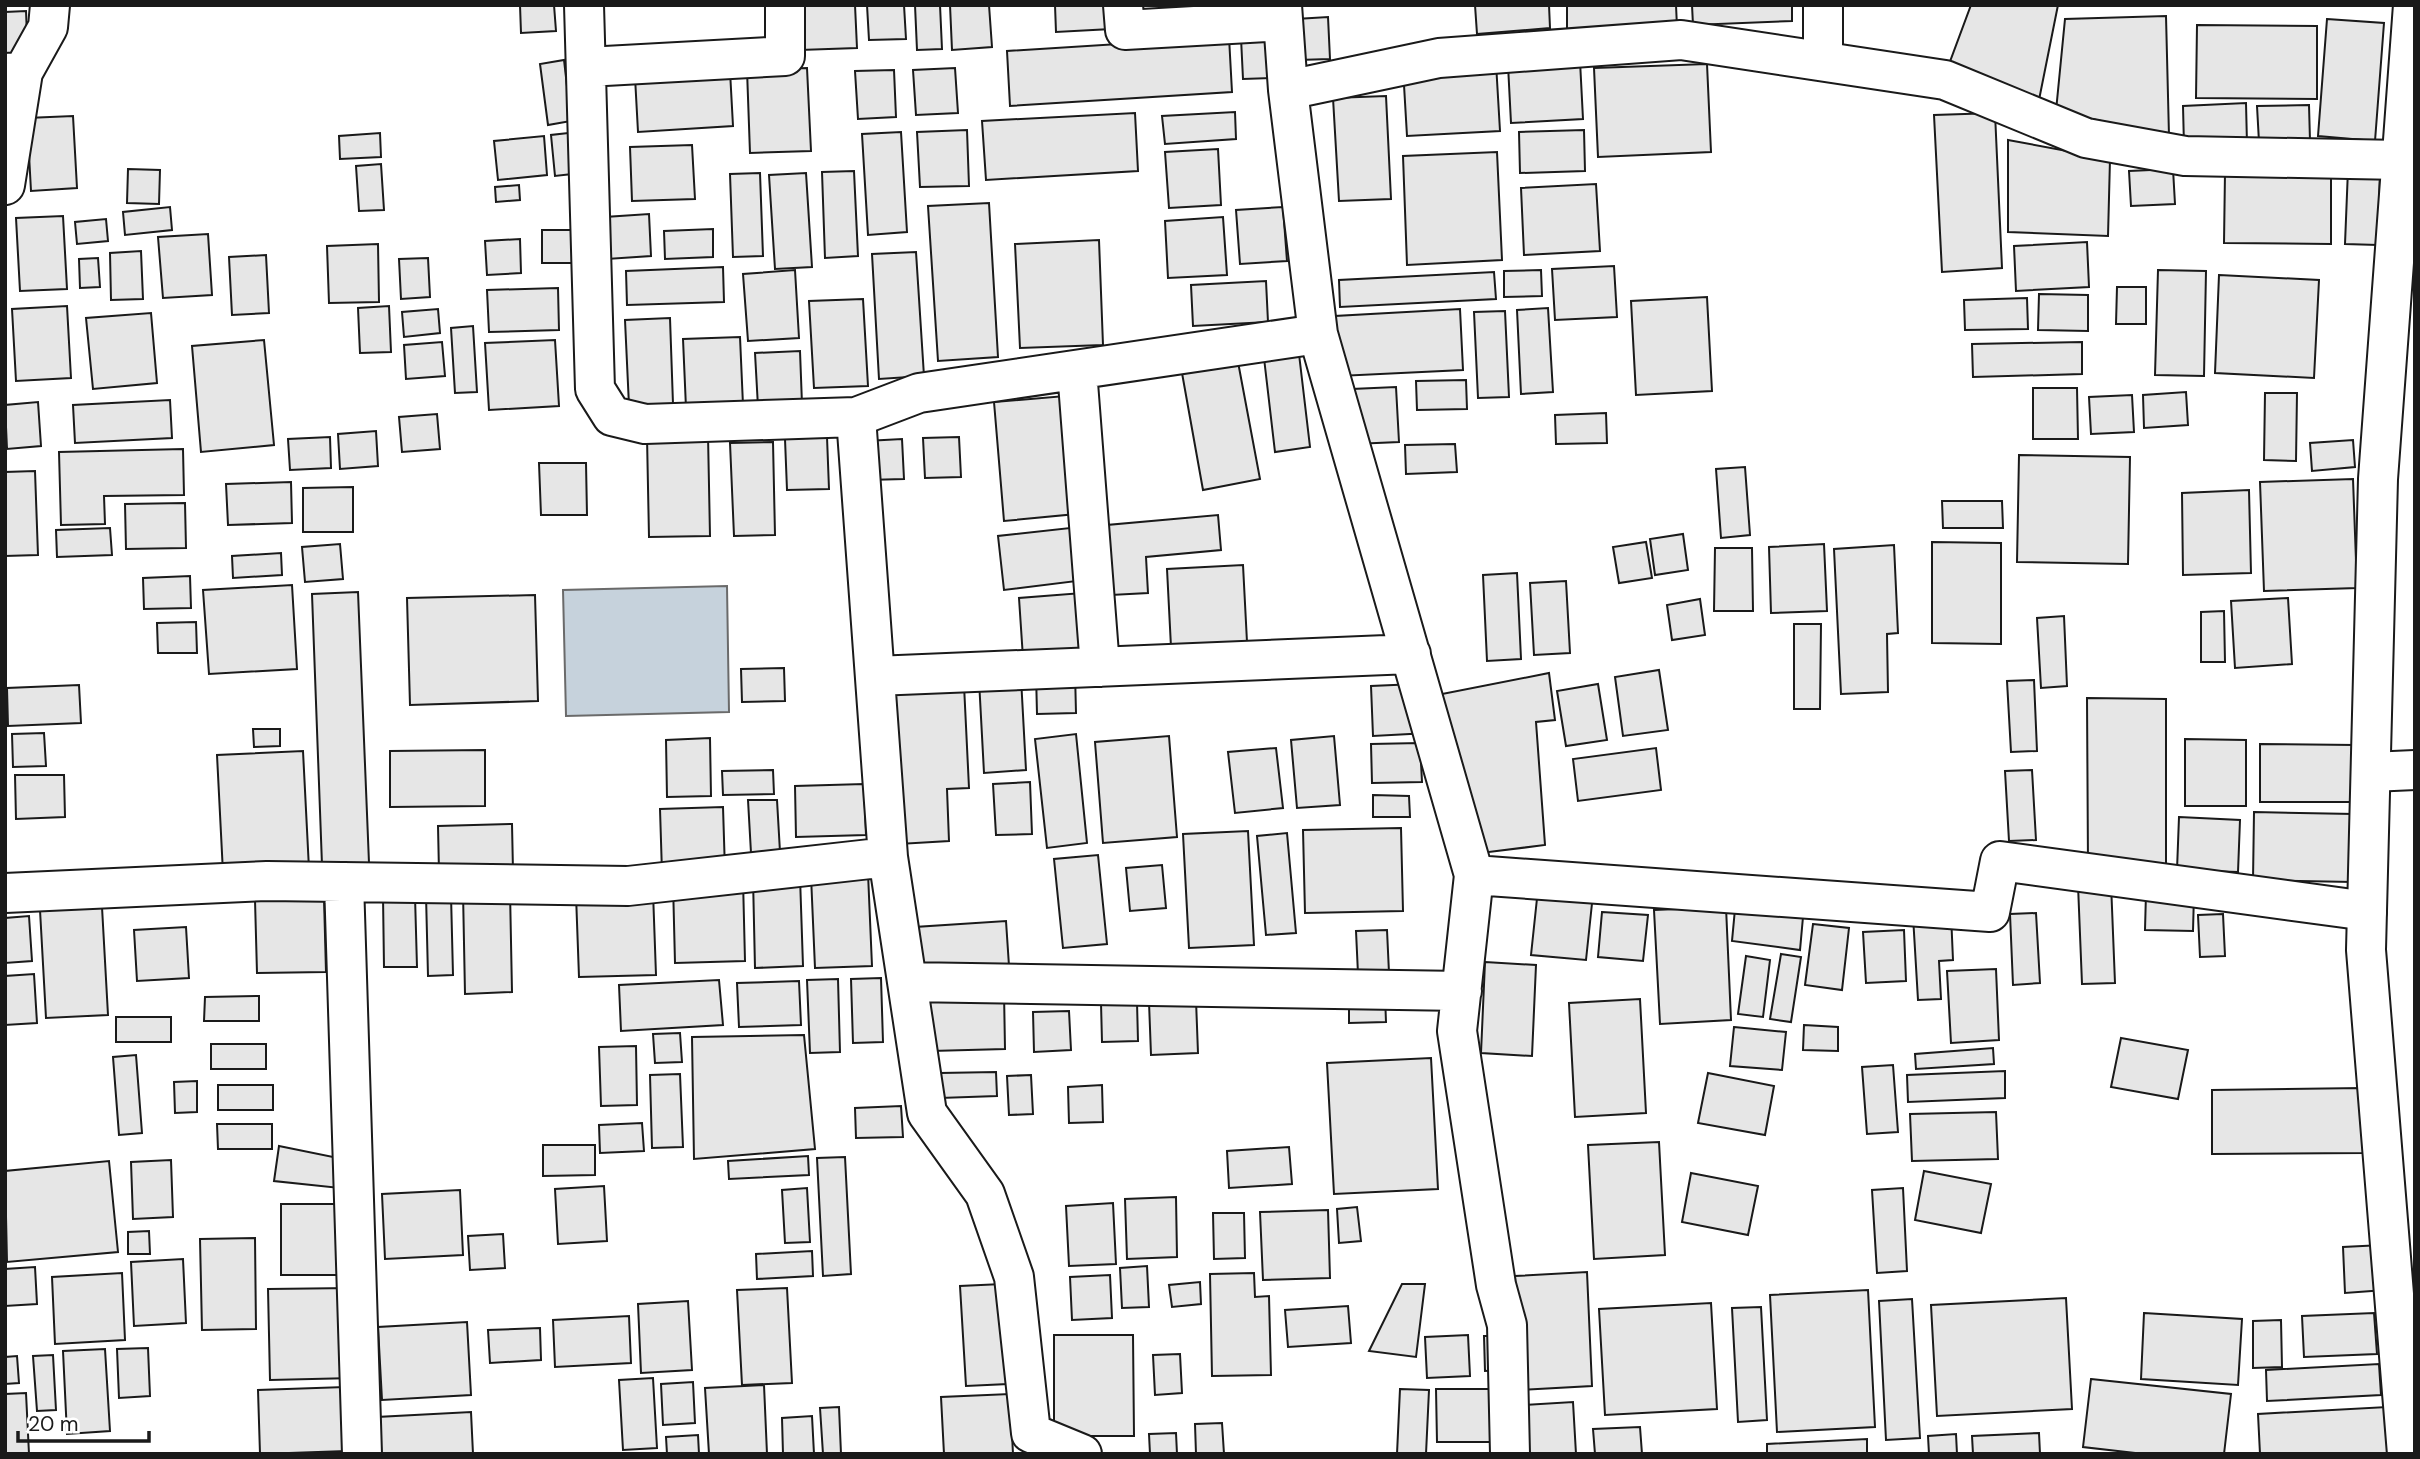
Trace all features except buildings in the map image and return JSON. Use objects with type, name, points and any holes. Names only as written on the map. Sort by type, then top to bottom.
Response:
[{"type":"street","points":[[5,185],[14,73],[48,27],[50,5]]},
{"type":"street","points":[[584,5],[595,389],[612,415],[645,424],[856,417],[919,393],[1318,334]]},
{"type":"street","points":[[587,67],[785,56],[785,5]]},
{"type":"street","points":[[1123,5],[1125,30],[1282,13],[1288,90],[1318,334],[1474,875],[1457,1031],[1496,1285],[1507,1325],[1510,1454]]},
{"type":"street","points":[[1823,5],[1823,61]]},
{"type":"street","points":[[2407,1454],[2366,950],[2378,479],[2401,160],[2412,56],[2413,5]]},
{"type":"street","points":[[1288,90],[1439,58],[1681,40],[1945,80],[2086,138],[2172,153],[2401,160]]},
{"type":"street","points":[[1077,370],[1100,667]]},
{"type":"street","points":[[856,417],[888,857],[927,1113],[985,1194],[1014,1277],[1031,1433],[1082,1454]]},
{"type":"street","points":[[875,676],[1411,654]]},
{"type":"street","points":[[2371,772],[2415,771]]},
{"type":"street","points":[[5,893],[267,881],[628,886],[888,857]]},
{"type":"street","points":[[1474,875],[1990,912],[2000,861],[2367,911]]},
{"type":"street","points":[[344,882],[362,1454]]},
{"type":"street","points":[[907,982],[1462,990]]},
{"type":"shaded area","points":[[727,586],[729,712],[566,716],[563,590]]}]
